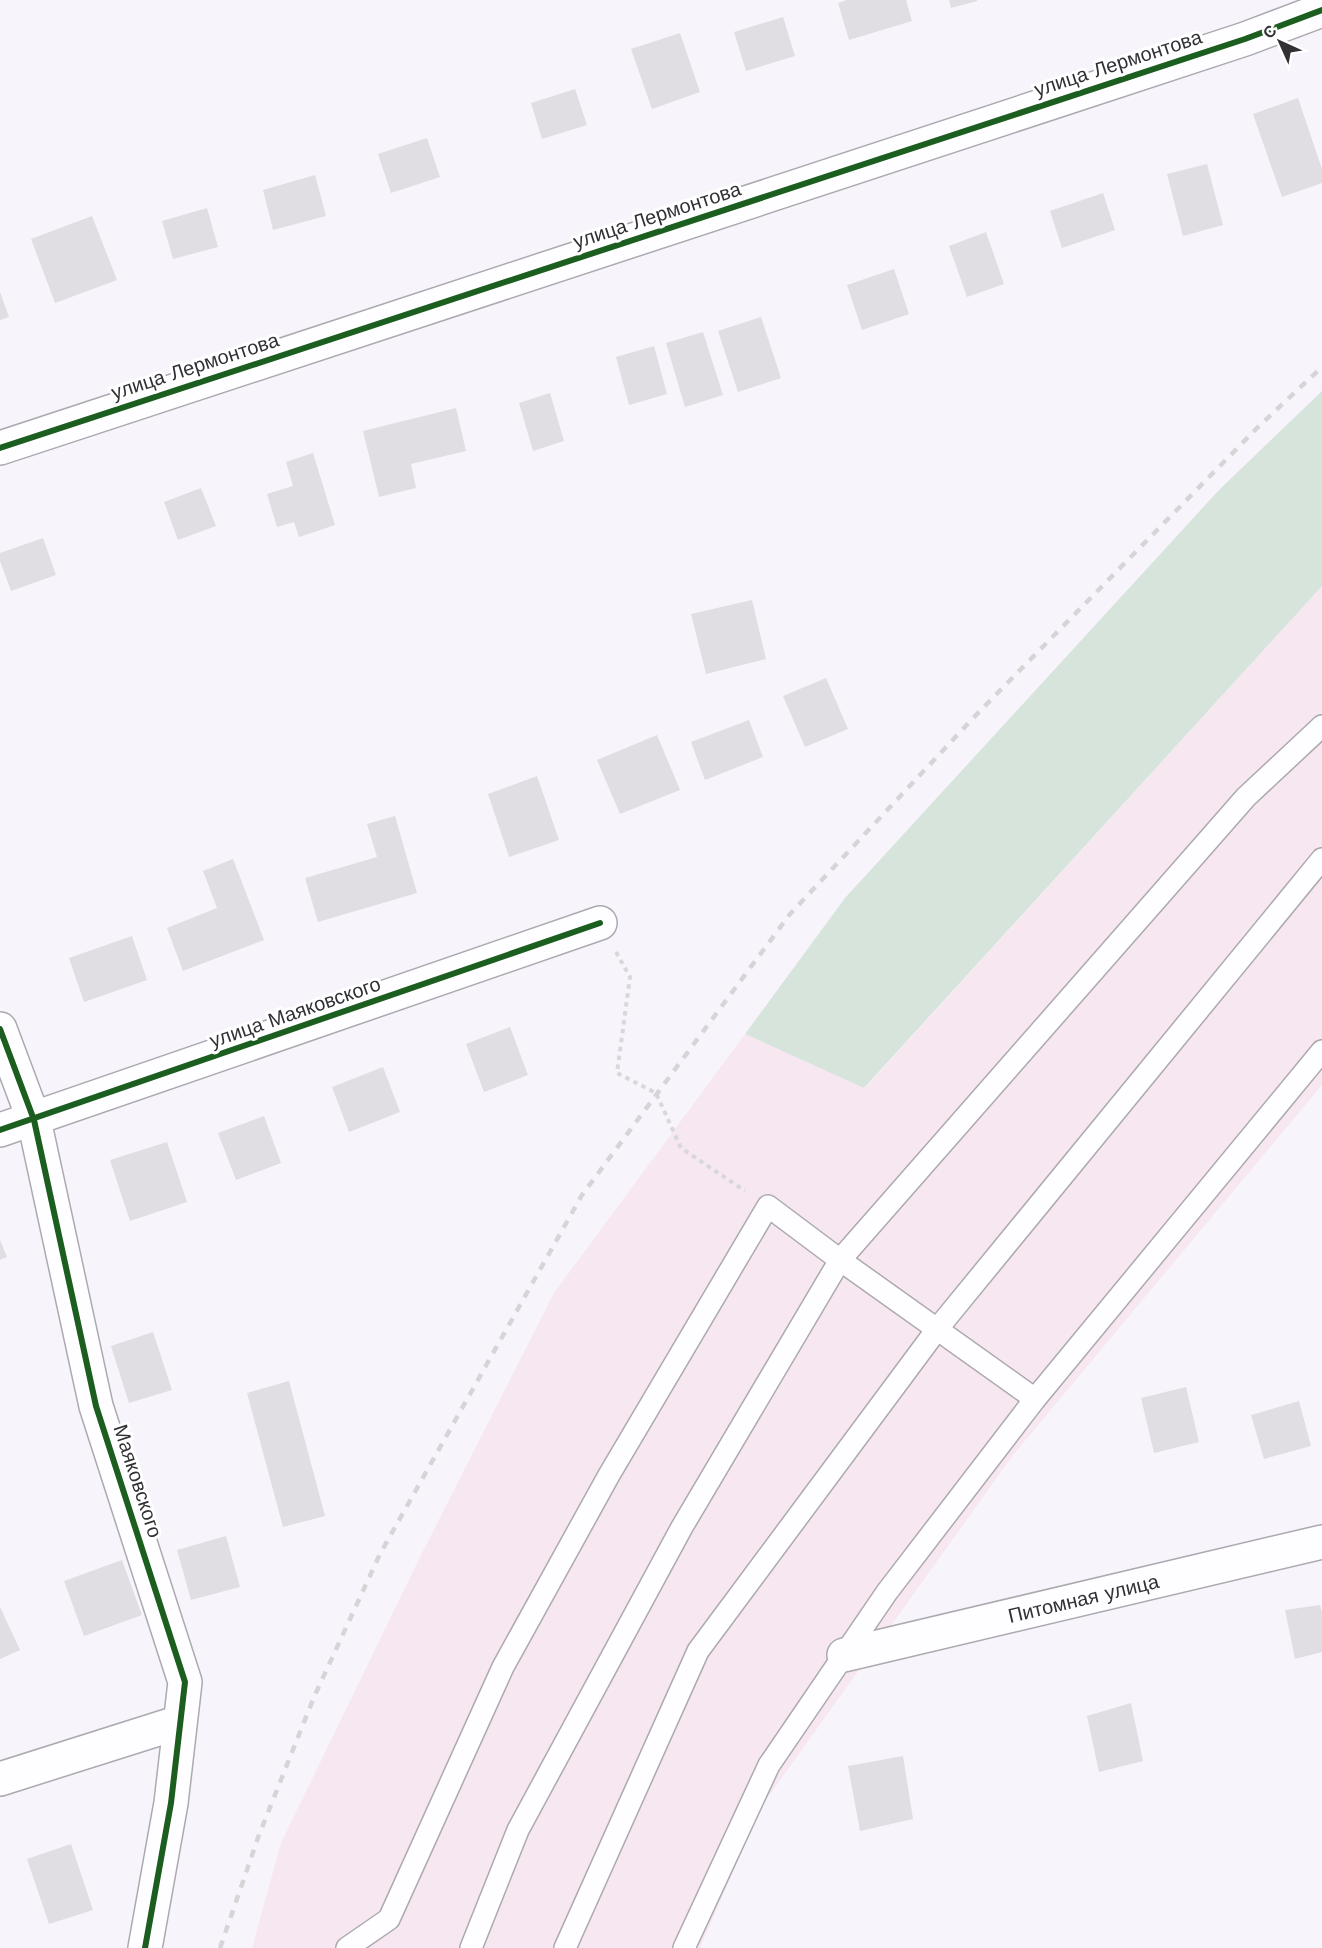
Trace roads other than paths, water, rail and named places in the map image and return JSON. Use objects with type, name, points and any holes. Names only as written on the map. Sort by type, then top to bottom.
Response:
[{"type":"street","name":"улица Лермонтова","points":[[0,448],[1223,47],[1322,10]]},
{"type":"street","name":"улица Маяковского","points":[[0,1130],[600,923]]},
{"type":"street","name":"Маяковского","points":[[0,1029],[34,1120],[96,1406],[185,1682],[171,1803],[145,1948]]},
{"type":"street","name":"Питомная улица","points":[[844,1655],[1322,1542]]},
{"type":"street","points":[[0,1779],[180,1722]]},
{"type":"lane","points":[[471,1948],[518,1830],[682,1527],[840,1260],[1246,797],[1322,726]]},
{"type":"lane","points":[[565,1948],[698,1651],[938,1328],[1322,859]]},
{"type":"lane","points":[[684,1948],[769,1765],[887,1592],[1035,1399],[1322,1051]]},
{"type":"lane","points":[[347,1948],[389,1919],[503,1667],[609,1475],[768,1206],[1035,1399]]},
{"type":"railway","points":[[220,1948],[259,1835],[314,1697],[380,1554],[582,1195],[790,914],[977,714],[1259,426],[1322,367]]}]
